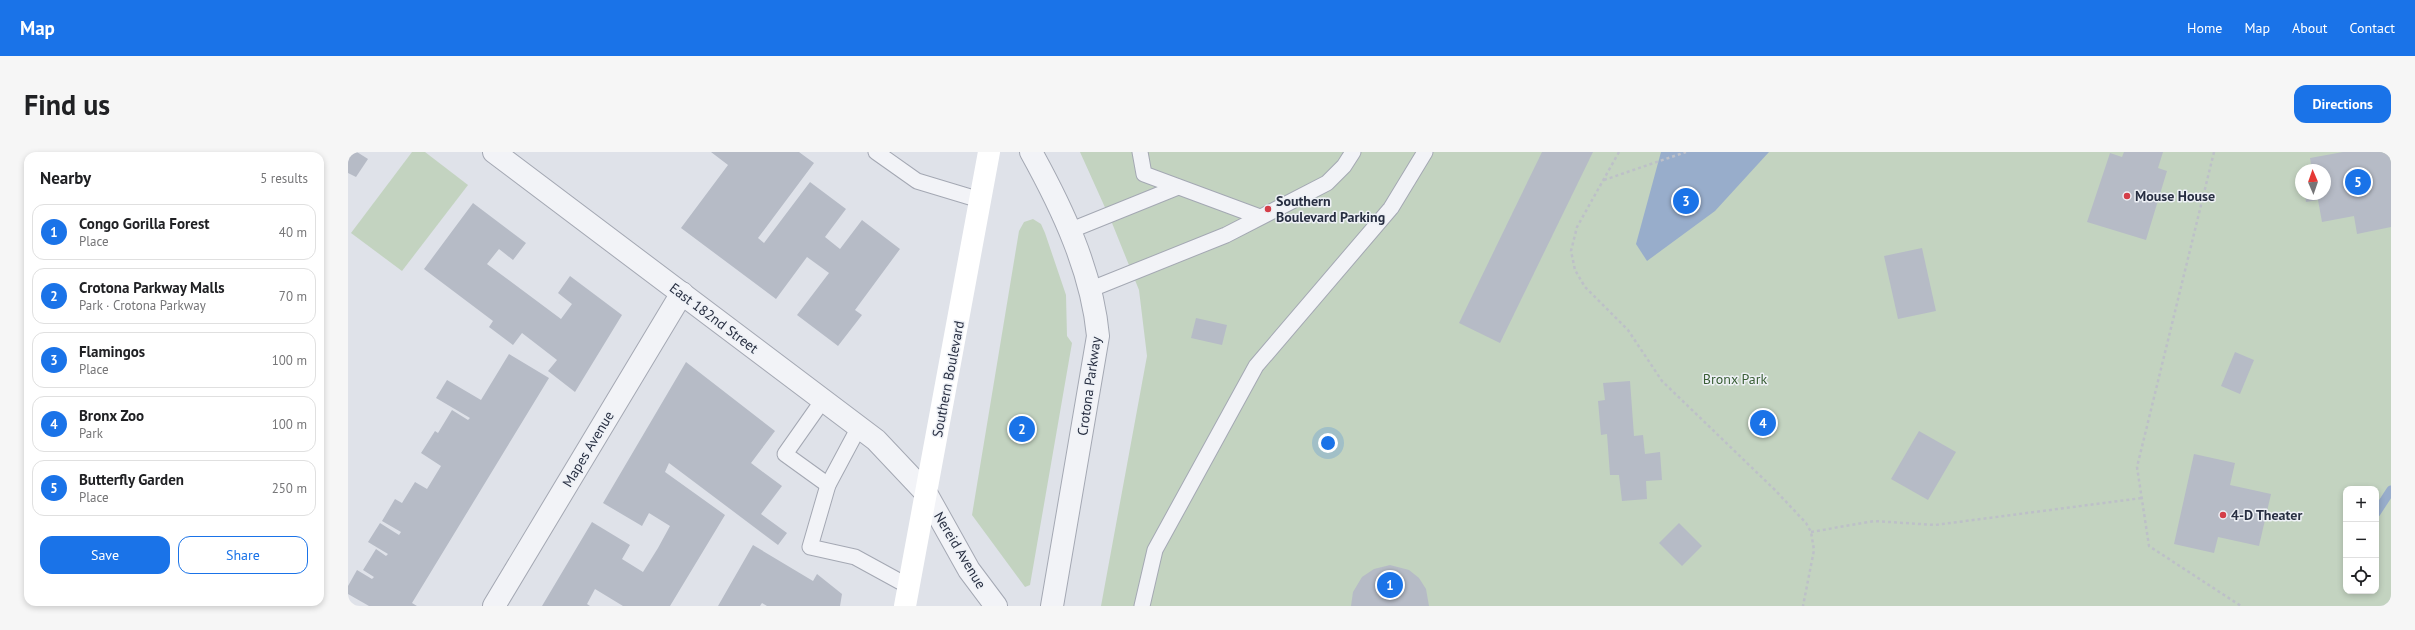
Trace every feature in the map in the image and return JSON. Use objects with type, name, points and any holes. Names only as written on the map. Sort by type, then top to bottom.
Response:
[{"type":"main road","name":"Southern Boulevard","points":[[907,596],[989,152]]},
{"type":"street","name":"East 182nd Street","points":[[494,152],[876,440],[926,492]]},
{"type":"street","name":"Crotona Parkway","points":[[1031,152],[1056,197],[1069,231],[1095,310],[1098,336],[1052,606]]},
{"type":"street","name":"Mapes Avenue","points":[[494,606],[682,293]]},
{"type":"street","name":"Nereid Avenue","points":[[926,492],[969,570],[996,606]]},
{"type":"lane","points":[[876,152],[917,181],[980,200]]},
{"type":"lane","points":[[1140,152],[1144,174],[1260,217]]},
{"type":"lane","points":[[1089,290],[1226,235],[1327,183],[1344,166],[1353,152]]},
{"type":"lane","points":[[1142,606],[1155,550],[1256,366],[1391,208],[1425,152]]},
{"type":"lane","points":[[1069,231],[1178,187]]},
{"type":"lane","points":[[823,400],[785,454],[828,486]]},
{"type":"lane","points":[[859,427],[828,486],[810,547],[855,557],[907,596]]},
{"type":"path","points":[[1619,152],[1577,227],[1573,241],[1572,260],[1578,278],[1628,330],[1662,381],[1796,511],[1811,532],[1814,541],[1814,560],[1803,606]]},
{"type":"path","points":[[1603,181],[1686,152]]},
{"type":"path","points":[[2214,152],[2137,467],[2150,546],[2240,606]]},
{"type":"path","points":[[1811,532],[1874,521],[1934,524],[2142,498]]},
{"type":"green space","points":[[412,152],[425,152],[468,185],[402,271],[351,233]]},
{"type":"green space","name":"Bronx Park","points":[[1080,152],[2391,152],[2391,606],[1101,606],[1147,356],[1139,290],[1112,223]]},
{"type":"green space","points":[[1033,219],[1041,224],[1045,233],[1066,295],[1067,336],[1072,343],[1030,585],[1025,587],[972,515],[1019,231],[1024,222]]},
{"type":"water","points":[[1661,152],[1769,152],[1715,211],[1647,261],[1636,244]]},
{"type":"building","points":[[348,152],[357,152],[368,159],[356,177],[348,173]]},
{"type":"building","points":[[711,152],[799,152],[814,163],[758,238],[764,243],[810,182],[846,209],[825,237],[840,249],[862,220],[900,249],[855,310],[862,315],[838,346],[797,315],[829,273],[807,257],[776,299],[681,228],[728,165]]},
{"type":"building","points":[[1542,152],[1593,152],[1500,343],[1459,323]]},
{"type":"building","name":"Mouse House","points":[[2124,152],[2163,152],[2158,168],[2167,171],[2146,240],[2087,222],[2110,153],[2122,157]]},
{"type":"building","points":[[2343,152],[2391,152],[2391,227],[2357,234],[2354,216],[2322,222],[2318,200],[2331,200],[2331,164],[2311,164],[2310,158]]},
{"type":"building","points":[[2306,200],[2318,200],[2306,202]]},
{"type":"building","points":[[473,203],[526,243],[513,260],[499,249],[487,264],[561,319],[572,304],[558,293],[570,276],[622,315],[575,392],[548,371],[557,360],[522,333],[513,345],[489,327],[493,321],[424,269]]},
{"type":"building","points":[[1922,248],[1936,311],[1898,319],[1884,256]]},
{"type":"building","points":[[1196,318],[1227,325],[1222,345],[1191,338]]},
{"type":"building","points":[[2235,352],[2254,360],[2240,394],[2221,386]]},
{"type":"building","points":[[509,354],[549,378],[412,603],[417,606],[369,606],[348,594],[348,586],[357,570],[372,579],[374,577],[363,570],[376,549],[386,556],[388,554],[368,542],[380,523],[399,535],[401,532],[382,521],[395,499],[402,503],[415,482],[427,489],[441,466],[421,453],[435,431],[438,433],[452,410],[468,420],[470,418],[436,398],[447,380],[481,400]]},
{"type":"building","points":[[686,362],[775,431],[751,463],[782,486],[761,514],[787,533],[778,545],[669,463],[665,472],[725,515],[670,606],[623,606],[595,589],[587,604],[590,606],[542,606],[592,522],[630,545],[622,559],[643,572],[658,548],[670,526],[649,513],[642,526],[603,503]]},
{"type":"building","points":[[1630,381],[1634,436],[1643,435],[1645,454],[1660,452],[1662,480],[1646,481],[1647,499],[1622,501],[1619,475],[1610,475],[1607,434],[1601,435],[1598,401],[1605,400],[1603,383]]},
{"type":"building","points":[[1919,431],[1956,452],[1928,500],[1891,479]]},
{"type":"building","name":"4-D Theater","points":[[2194,454],[2235,463],[2230,485],[2271,494],[2259,546],[2218,537],[2214,553],[2174,544]]},
{"type":"building","points":[[1679,523],[1702,546],[1682,566],[1659,543]]},
{"type":"building","points":[[753,545],[813,581],[817,574],[842,594],[840,606],[767,606],[762,603],[760,606],[718,606]]},
{"type":"building","points":[[1390,565],[1409,570],[1419,578],[1426,589],[1429,606],[1351,606],[1353,592],[1362,577],[1374,569]]},
{"type":"waterway","points":[[2379,508],[2391,490]]},
{"type":"place","name":"Butterfly Garden","points":[[2358,182]]},
{"type":"place","name":"Mouse House","points":[[2127,196]]},
{"type":"place","name":"Flamingos","points":[[1686,201]]},
{"type":"place","name":"Southern Boulevard Parking","points":[[1268,209]]},
{"type":"place","name":"Bronx Zoo","points":[[1763,423]]},
{"type":"place","name":"Crotona Parkway Malls","points":[[1022,429]]},
{"type":"place","name":"4-D Theater","points":[[2223,515]]},
{"type":"place","name":"Congo Gorilla Forest","points":[[1390,585]]}]
